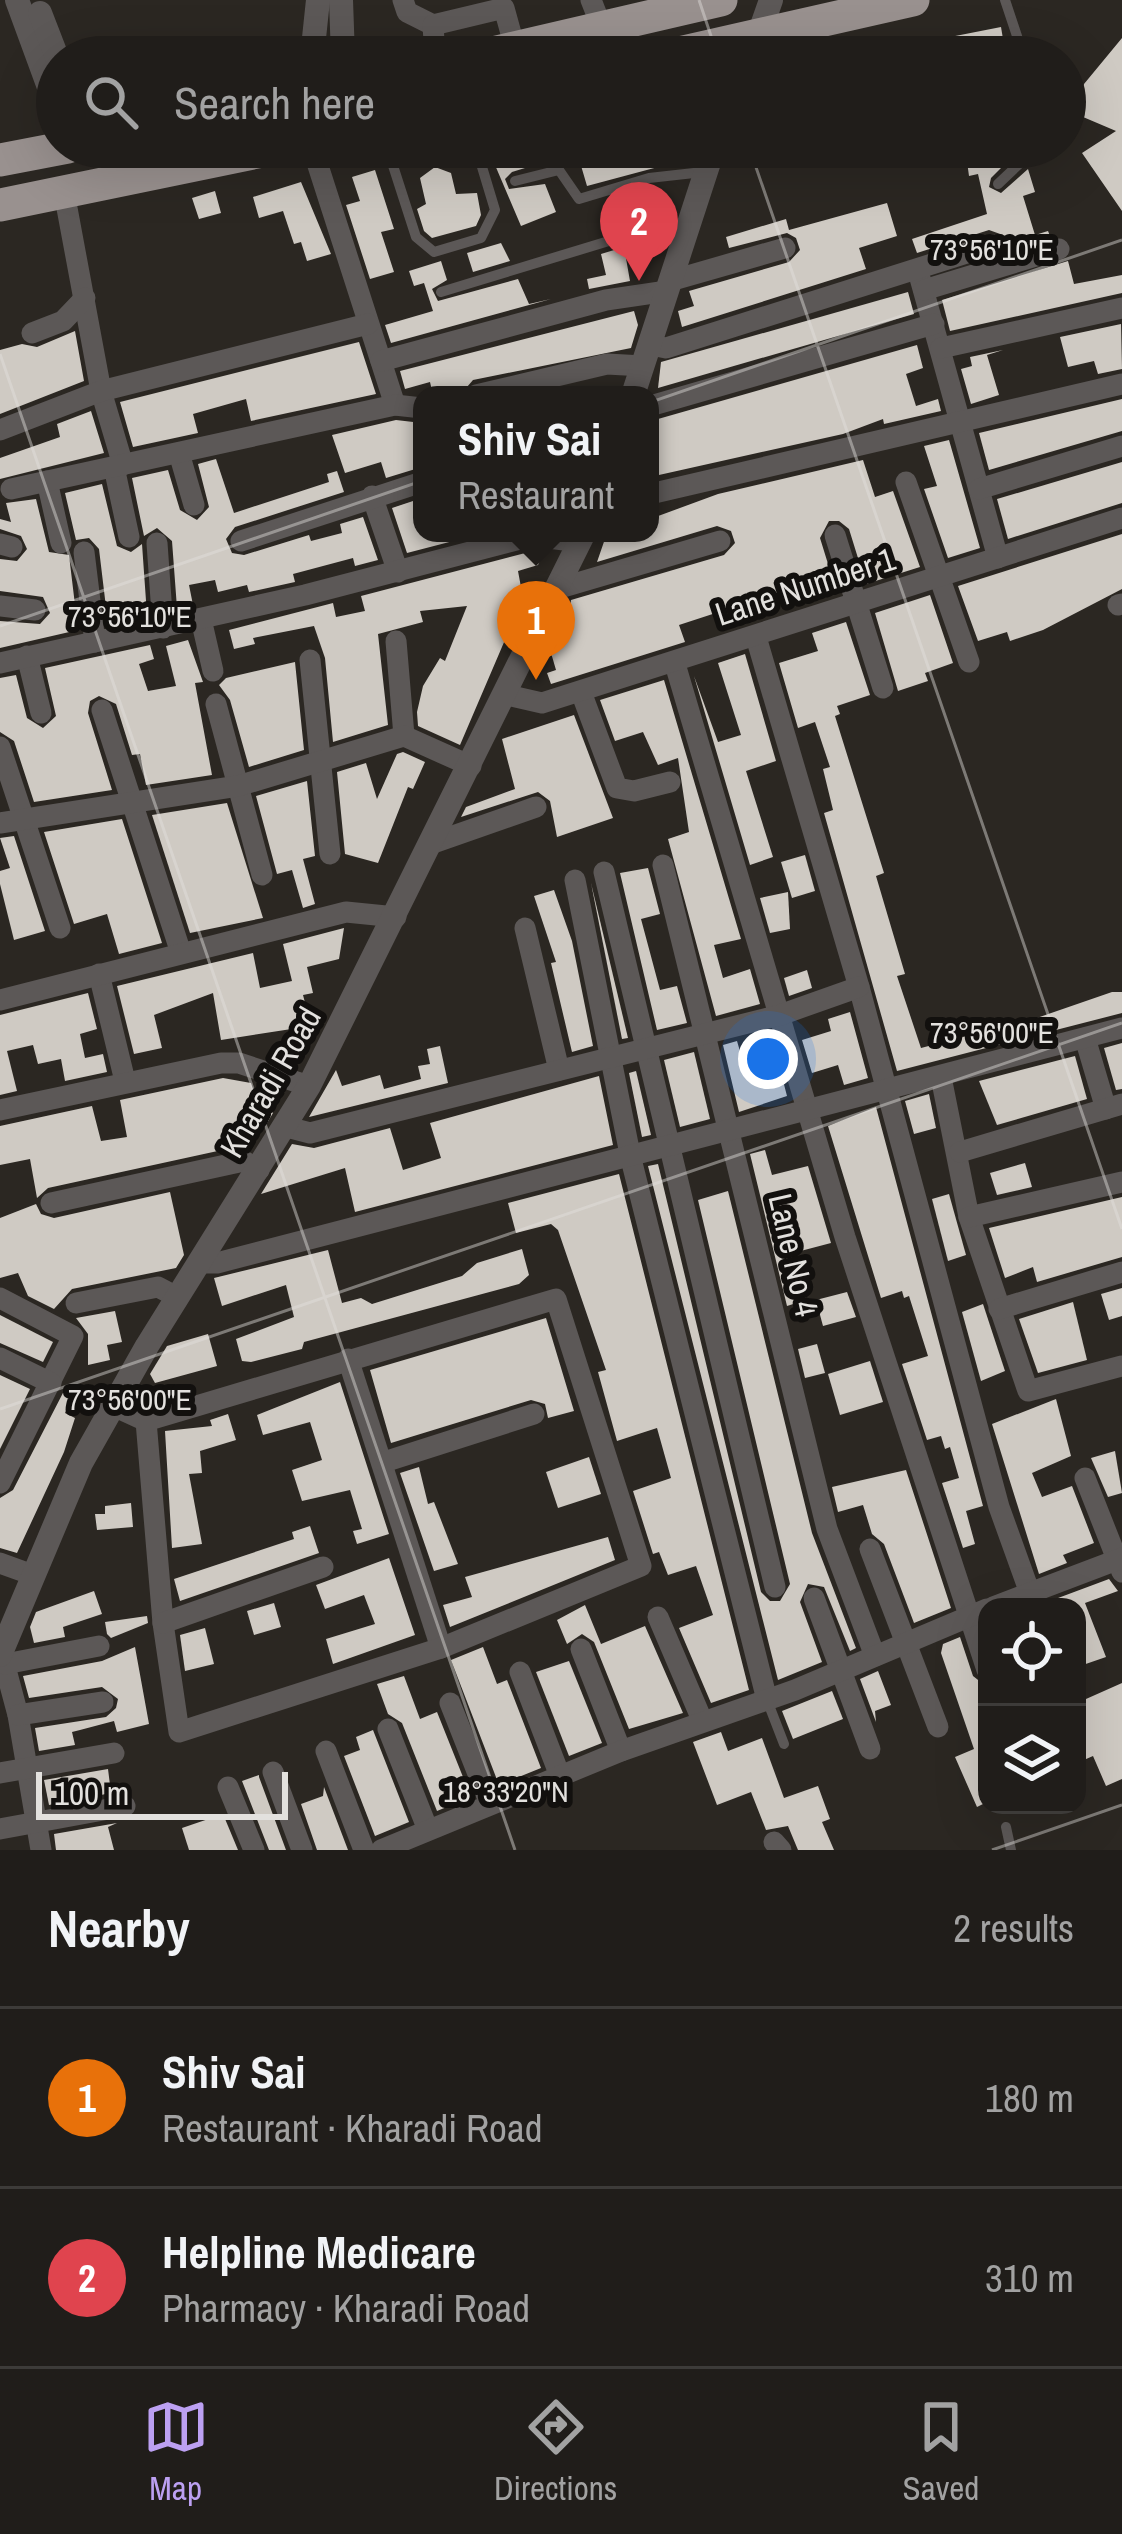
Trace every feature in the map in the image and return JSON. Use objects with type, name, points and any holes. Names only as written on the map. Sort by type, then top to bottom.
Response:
[{"type":"highway","points":[[544,36],[597,14],[722,0]]},
{"type":"highway","points":[[787,36],[914,0]]},
{"type":"highway","points":[[0,160],[36,153]]},
{"type":"highway","points":[[0,205],[180,168]]},
{"type":"street","points":[[17,0],[36,52]]},
{"type":"street","points":[[34,0],[49,36]]},
{"type":"street","points":[[314,36],[318,0]]},
{"type":"street","points":[[341,0],[342,36]]},
{"type":"street","points":[[404,0],[407,12],[434,25],[504,8],[512,36]]},
{"type":"street","points":[[758,36],[771,0]]},
{"type":"street","points":[[434,25],[434,36]]},
{"type":"street","points":[[319,168],[395,405]]},
{"type":"street","points":[[636,386],[705,168]]},
{"type":"street","points":[[64,192],[129,537]]},
{"type":"street","points":[[992,245],[929,262],[921,281],[998,558]]},
{"type":"street","points":[[380,361],[669,286],[785,248]]},
{"type":"street","points":[[514,386],[1059,249]]},
{"type":"street","points":[[32,333],[63,321],[85,298]]},
{"type":"street","points":[[941,348],[1122,308]]},
{"type":"street","points":[[0,430],[101,392],[368,324]]},
{"type":"street","points":[[659,403],[934,324]]},
{"type":"street","points":[[659,492],[1122,384]]},
{"type":"street","points":[[11,489],[395,405],[413,407]]},
{"type":"street","points":[[979,489],[1122,446]]},
{"type":"street","points":[[179,453],[194,506]]},
{"type":"street","points":[[47,481],[61,543]]},
{"type":"street","points":[[906,482],[969,662]]},
{"type":"street","points":[[241,541],[413,485]]},
{"type":"street","points":[[372,496],[398,572]]},
{"type":"street","name":"Lane Number 1","points":[[507,695],[542,704],[1122,518]]},
{"type":"street","points":[[835,535],[883,688]]},
{"type":"street","points":[[560,588],[720,541]]},
{"type":"street","points":[[0,663],[164,628],[510,542]]},
{"type":"street","name":"Kharadi Road","points":[[2,1657],[33,1575],[111,1405],[287,1127],[580,542]]},
{"type":"street","points":[[157,543],[164,628]]},
{"type":"street","points":[[84,552],[94,641]]},
{"type":"street","points":[[0,606],[35,610]]},
{"type":"street","points":[[201,619],[213,670]]},
{"type":"street","points":[[756,637],[859,987],[999,1507],[1032,1598]]},
{"type":"street","points":[[396,641],[404,736]]},
{"type":"street","points":[[27,656],[41,713]]},
{"type":"street","points":[[310,660],[330,854]]},
{"type":"street","points":[[675,664],[810,1113],[978,1598]]},
{"type":"street","points":[[581,692],[617,788],[634,791],[670,782]]},
{"type":"street","points":[[216,704],[262,874]]},
{"type":"street","points":[[103,710],[181,953]]},
{"type":"street","points":[[11,822],[238,786],[404,736],[471,766]]},
{"type":"street","points":[[0,747],[11,822],[60,928]]},
{"type":"street","points":[[433,843],[536,807]]},
{"type":"street","name":"Lane No 4","points":[[663,865],[827,1528],[875,1656]]},
{"type":"street","points":[[604,872],[775,1586]]},
{"type":"street","points":[[575,880],[632,1159],[767,1700]]},
{"type":"street","points":[[0,1000],[346,912],[395,917]]},
{"type":"street","points":[[525,928],[559,1070]]},
{"type":"street","points":[[99,974],[125,1081]]},
{"type":"street","points":[[287,1127],[310,1133],[780,1015],[859,987]]},
{"type":"street","points":[[200,1262],[218,1264],[632,1159],[1122,1028]]},
{"type":"street","points":[[960,1152],[1114,1107],[1085,1038]]},
{"type":"street","points":[[0,1110],[194,1065],[239,1063],[309,1086]]},
{"type":"street","points":[[941,1077],[960,1152],[969,1217],[1028,1391],[1122,1366]]},
{"type":"street","points":[[51,1203],[244,1161],[259,1170]]},
{"type":"street","points":[[969,1217],[1122,1182]]},
{"type":"street","points":[[999,1309],[1122,1272]]},
{"type":"street","points":[[76,1303],[158,1287],[177,1297]]},
{"type":"street","points":[[0,1298],[73,1336],[0,1483]]},
{"type":"street","points":[[111,1405],[146,1420],[556,1299],[641,1566],[441,1648],[179,1732],[163,1623],[146,1420]]},
{"type":"street","points":[[0,1358],[51,1383]]},
{"type":"street","points":[[348,1359],[441,1648]]},
{"type":"street","points":[[384,1462],[534,1414]]},
{"type":"street","points":[[1038,1598],[1120,1563],[1085,1478]]},
{"type":"street","points":[[870,1550],[938,1727]]},
{"type":"street","points":[[0,1562],[33,1575]]},
{"type":"street","points":[[163,1623],[323,1567]]},
{"type":"street","points":[[814,1598],[870,1749]]},
{"type":"street","points":[[380,1850],[621,1750],[767,1700],[978,1613]]},
{"type":"street","points":[[658,1617],[702,1720]]},
{"type":"street","points":[[41,1850],[19,1715],[2,1657],[99,1646]]},
{"type":"street","points":[[581,1649],[621,1750]]},
{"type":"street","points":[[520,1672],[560,1776]]},
{"type":"street","points":[[19,1715],[103,1702]]},
{"type":"street","points":[[450,1703],[490,1804]]},
{"type":"street","points":[[388,1729],[428,1830]]},
{"type":"street","points":[[326,1751],[364,1850]]},
{"type":"street","points":[[0,1773],[114,1753]]},
{"type":"street","points":[[273,1772],[302,1850]]},
{"type":"street","points":[[228,1787],[254,1850]]},
{"type":"street","points":[[0,1829],[125,1806]]},
{"type":"lane","points":[[1005,0],[1017,36]]},
{"type":"lane","points":[[394,168],[416,237],[434,252],[481,238],[495,210],[482,168]]},
{"type":"lane","points":[[998,184],[1015,168]]},
{"type":"lane","points":[[515,181],[559,170],[579,199],[649,178],[703,172]]},
{"type":"lane","points":[[441,292],[622,237],[686,229]]},
{"type":"lane","points":[[767,1700],[784,1744]]},
{"type":"lane","points":[[1006,1828],[1011,1850]]},
{"type":"building","points":[[1001,27],[1002,36],[955,36]]},
{"type":"building","points":[[1122,38],[1122,211],[1086,159],[1086,150],[1116,131],[1086,118],[1086,82]]},
{"type":"building","points":[[438,168],[451,173],[456,194],[477,193],[481,215],[476,226],[432,238],[424,231],[417,209],[426,204],[420,178]]},
{"type":"building","points":[[496,168],[525,168],[505,179],[509,189],[545,184],[556,212],[521,226]]},
{"type":"building","points":[[582,168],[654,168],[587,186]]},
{"type":"building","points":[[968,168],[1001,168],[989,187],[1001,193],[1028,169],[1035,192],[1023,196],[1035,235],[1048,231],[1050,236],[1006,249],[1003,235],[989,230],[917,253],[912,239],[987,214],[978,174],[969,176]]},
{"type":"building","points":[[375,170],[394,229],[381,232],[394,272],[370,279],[346,205],[360,201],[352,177]]},
{"type":"building","points":[[301,182],[331,254],[307,261],[301,242],[294,244],[283,211],[259,218],[253,197]]},
{"type":"building","points":[[215,191],[221,213],[199,219],[192,198]]},
{"type":"building","points":[[887,203],[897,236],[859,248],[866,269],[682,327],[678,311],[694,306],[689,291],[789,262],[800,250],[796,238],[787,233],[729,248],[726,237],[786,219],[789,230]]},
{"type":"building","points":[[501,243],[510,261],[473,272],[467,253]]},
{"type":"building","points":[[624,247],[630,281],[589,289],[587,279],[606,275],[601,254]]},
{"type":"building","points":[[441,261],[447,280],[432,289],[438,301],[518,279],[529,304],[551,299],[391,343],[385,325],[433,311],[424,283],[414,286],[409,271]]},
{"type":"building","points":[[1068,261],[1074,284],[1122,275],[1122,293],[950,331],[942,300]]},
{"type":"building","points":[[908,292],[914,314],[659,388],[661,362]]},
{"type":"building","points":[[634,311],[638,325],[631,348],[473,380],[468,386],[431,386],[430,382],[405,389],[400,371]]},
{"type":"building","points":[[1121,324],[1122,369],[1098,374],[1094,361],[1068,367],[1060,337]]},
{"type":"building","points":[[75,331],[84,381],[0,414],[0,350],[22,344],[37,347]]},
{"type":"building","points":[[359,342],[376,394],[251,421],[246,399],[193,414],[198,433],[133,447],[120,402]]},
{"type":"building","points":[[917,345],[923,368],[906,374],[916,406],[938,399],[941,411],[884,424],[883,419],[843,434],[659,475],[659,419]]},
{"type":"building","points":[[1003,350],[987,355],[999,395],[971,404],[961,369],[972,366],[970,357]]},
{"type":"building","points":[[1122,399],[1122,431],[989,470],[979,433]]},
{"type":"building","points":[[91,411],[104,453],[0,479],[0,458],[60,437],[57,424]]},
{"type":"building","points":[[396,420],[413,422],[413,470],[386,478],[381,462],[345,473],[332,435]]},
{"type":"building","points":[[949,440],[980,548],[948,558],[924,489],[937,486],[924,446]]},
{"type":"building","points":[[216,459],[234,513],[329,482],[327,474],[337,471],[344,492],[235,527],[226,539],[232,553],[244,555],[309,535],[311,541],[342,533],[340,524],[363,517],[378,560],[355,566],[353,558],[293,574],[295,582],[249,592],[247,585],[218,592],[215,580],[189,585],[193,605],[177,608],[172,541],[157,528],[144,536],[132,478],[168,470],[180,510],[197,520],[209,507],[198,464]]},
{"type":"building","points":[[863,460],[875,497],[893,491],[920,567],[866,584],[849,529],[839,521],[829,521],[820,538],[837,593],[797,606],[792,588],[679,625],[685,642],[551,684],[547,673],[556,670],[549,646],[556,644],[553,633],[568,627],[571,600],[724,555],[735,543],[731,531],[717,526],[597,562],[604,542],[659,542],[659,516],[718,494]]},
{"type":"building","points":[[1122,462],[1122,503],[1008,539],[997,499]]},
{"type":"building","points":[[102,484],[117,546],[131,552],[142,544],[147,615],[108,624],[99,549],[89,538],[76,540],[65,493]]},
{"type":"building","points":[[36,499],[49,552],[69,555],[78,630],[0,648],[0,621],[40,624],[50,613],[43,597],[0,591],[0,559],[17,561],[27,549],[21,536],[0,529],[0,519],[11,522],[6,503]]},
{"type":"building","points":[[413,501],[413,542],[449,542],[407,553],[392,508]]},
{"type":"building","points":[[1122,534],[1122,589],[1043,630],[1010,641],[1007,632],[978,641],[958,586]]},
{"type":"building","points":[[533,551],[543,553],[538,565],[518,571],[523,598],[460,745],[418,726],[417,712],[423,686],[440,658],[445,661],[467,606],[420,611],[423,622],[378,634],[388,725],[333,742],[325,658],[314,626],[253,638],[255,644],[234,649],[229,630],[333,603],[336,617],[365,611],[361,596]]},
{"type":"building","points":[[930,595],[953,663],[925,673],[928,681],[898,691],[875,613]]},
{"type":"building","points":[[846,622],[870,695],[837,706],[840,714],[835,716],[884,873],[876,876],[905,974],[897,976],[921,1048],[986,1031],[984,1027],[1000,1022],[1002,1030],[1112,992],[1122,992],[1122,1013],[897,1071],[824,813],[833,810],[823,769],[830,767],[815,722],[798,728],[779,663],[818,651],[812,633]]},
{"type":"building","points":[[188,640],[203,682],[195,683],[212,775],[146,785],[140,754],[132,755],[116,704],[99,696],[90,701],[88,713],[112,790],[34,802],[14,741],[0,732],[0,678],[16,675],[27,718],[43,728],[56,716],[45,668],[150,645],[154,659],[139,664],[148,691],[176,686],[166,646]]},
{"type":"building","points":[[745,654],[776,761],[746,771],[773,857],[750,865],[694,676],[718,742],[741,735],[718,663]]},
{"type":"building","points":[[295,662],[304,750],[249,767],[230,700],[219,685],[226,678]]},
{"type":"building","points":[[664,680],[741,939],[714,945],[723,978],[750,969],[760,1004],[716,1016],[668,839],[689,832],[678,758],[658,765],[643,732],[615,741],[600,700]]},
{"type":"building","points":[[574,715],[613,818],[557,837],[550,801],[538,792],[461,817],[466,807],[515,789],[502,739]]},
{"type":"building","points":[[397,754],[425,762],[413,789],[408,787],[378,863],[345,854],[337,772],[366,763],[377,799]]},
{"type":"building","points":[[307,781],[315,856],[303,859],[315,904],[303,908],[292,870],[277,874],[256,796]]},
{"type":"building","points":[[227,803],[263,918],[190,933],[152,815]]},
{"type":"building","points":[[122,819],[162,943],[119,954],[107,914],[74,924],[44,832]]},
{"type":"building","points":[[14,836],[45,931],[14,940],[0,884],[0,871],[10,868],[0,838]]},
{"type":"building","points":[[805,855],[815,891],[792,898],[781,862]]},
{"type":"building","points":[[648,868],[660,914],[641,919],[660,990],[677,986],[687,1023],[657,1030],[620,873]]},
{"type":"building","points":[[591,883],[628,1038],[622,1039]]},
{"type":"building","points":[[554,890],[572,941],[593,1046],[572,1052],[551,963],[556,962],[534,896]]},
{"type":"building","points":[[788,892],[790,929],[770,933],[760,898]]},
{"type":"building","points":[[344,928],[339,959],[307,967],[313,993],[303,995],[311,1026],[221,1040],[213,993],[154,1015],[162,1048],[134,1054],[117,986],[253,953],[260,988],[292,981],[283,944]]},
{"type":"building","points":[[807,970],[812,988],[789,996],[784,978]]},
{"type":"building","points":[[88,993],[97,1029],[80,1034],[85,1058],[103,1054],[107,1072],[65,1081],[61,1059],[38,1064],[33,1045],[7,1051],[17,1091],[0,1095],[0,1015]]},
{"type":"building","points":[[850,1012],[868,1078],[844,1085],[838,1065],[812,1073],[802,1040],[831,1031],[828,1019]]},
{"type":"building","points":[[737,1041],[748,1079],[780,1069],[787,1096],[739,1112],[723,1045]]},
{"type":"building","points":[[1122,1043],[1122,1089],[1116,1090],[1104,1048]]},
{"type":"building","points":[[440,1046],[448,1083],[309,1117],[336,1070],[342,1086],[380,1075],[384,1089],[421,1079],[418,1066],[430,1064],[427,1049]]},
{"type":"building","points":[[694,1052],[710,1119],[680,1127],[664,1060]]},
{"type":"building","points":[[1075,1056],[1087,1099],[997,1125],[979,1081]]},
{"type":"building","points":[[636,1071],[651,1135],[642,1137],[629,1073]]},
{"type":"building","points":[[599,1076],[613,1145],[355,1212],[345,1168],[261,1194],[292,1144],[314,1148],[390,1128],[403,1170],[441,1158],[430,1123]]},
{"type":"building","points":[[223,1078],[251,1083],[255,1095],[266,1092],[273,1113],[267,1123],[232,1128],[236,1147],[48,1188],[37,1198],[30,1159],[0,1165],[0,1126],[92,1106],[101,1141],[127,1137],[120,1100]]},
{"type":"building","points":[[929,1094],[936,1128],[914,1134],[905,1101]]},
{"type":"building","points":[[876,1107],[983,1506],[966,1511],[975,1544],[963,1548],[942,1483],[959,1478],[950,1447],[945,1449],[941,1436],[927,1440],[902,1364],[928,1356],[909,1296],[904,1298],[902,1291],[881,1298],[828,1126]]},
{"type":"building","points":[[765,1150],[772,1175],[808,1166],[831,1243],[793,1253],[806,1300],[787,1306],[750,1154]]},
{"type":"building","points":[[1025,1163],[1032,1187],[997,1195],[990,1173]]},
{"type":"building","points":[[658,1164],[761,1592],[770,1601],[780,1601],[790,1584],[698,1200],[728,1191],[812,1533],[856,1648],[850,1651],[824,1587],[808,1584],[800,1602],[822,1662],[778,1680],[648,1166]]},
{"type":"building","points":[[619,1174],[749,1690],[711,1703],[679,1628],[713,1615],[696,1566],[668,1575],[659,1552],[653,1554],[633,1491],[671,1478],[657,1428],[617,1441],[598,1372],[606,1370],[558,1230],[551,1224],[516,1233],[508,1203]]},
{"type":"building","points":[[170,1192],[184,1255],[176,1268],[72,1289],[54,1309],[28,1296],[18,1273],[0,1278],[0,1218],[36,1204],[41,1214],[54,1218]]},
{"type":"building","points":[[949,1194],[966,1255],[948,1261],[932,1199]]},
{"type":"building","points":[[1122,1197],[1122,1257],[1037,1282],[1033,1267],[1005,1278],[989,1228]]},
{"type":"building","points":[[522,1249],[529,1275],[519,1284],[304,1342],[302,1349],[251,1362],[242,1361],[236,1339],[294,1317],[286,1285],[222,1306],[214,1278],[328,1250],[342,1303],[361,1298],[372,1304],[462,1276],[477,1263]]},
{"type":"building","points":[[1122,1288],[1122,1316],[1109,1320],[1101,1294]]},
{"type":"building","points":[[847,1292],[856,1317],[823,1326],[816,1300]]},
{"type":"building","points":[[1073,1302],[1087,1360],[1038,1373],[1019,1319]]},
{"type":"building","points":[[983,1304],[1005,1371],[981,1381],[962,1312]]},
{"type":"building","points":[[115,1311],[122,1342],[107,1345],[110,1360],[88,1365],[88,1334],[76,1318]]},
{"type":"building","points":[[0,1315],[53,1342],[43,1362],[0,1343]]},
{"type":"building","points":[[546,1318],[574,1411],[548,1418],[545,1404],[531,1400],[391,1443],[370,1370]]},
{"type":"building","points":[[208,1334],[217,1366],[155,1383],[150,1374],[167,1346]]},
{"type":"building","points":[[817,1344],[825,1373],[805,1378],[798,1349]]},
{"type":"building","points":[[870,1361],[883,1402],[840,1415],[828,1374]]},
{"type":"building","points":[[0,1375],[30,1389],[0,1449]]},
{"type":"building","points":[[340,1382],[389,1534],[357,1544],[353,1531],[362,1529],[350,1490],[302,1501],[292,1470],[322,1460],[310,1422],[263,1435],[257,1415]]},
{"type":"building","points":[[65,1389],[74,1393],[65,1413],[75,1418],[64,1452],[17,1553],[0,1548],[0,1498],[13,1490]]},
{"type":"building","points":[[1056,1399],[1071,1456],[1032,1473],[1042,1497],[1072,1486],[1094,1543],[1063,1555],[1067,1563],[1039,1574],[992,1424]]},
{"type":"building","points":[[228,1414],[236,1440],[200,1451],[202,1473],[189,1474],[202,1544],[172,1548],[165,1431],[212,1426],[210,1420]]},
{"type":"building","points":[[1115,1451],[1122,1493],[1108,1497],[1091,1458]]},
{"type":"building","points":[[589,1457],[601,1494],[558,1508],[546,1472]]},
{"type":"building","points":[[419,1467],[428,1504],[434,1502],[458,1564],[434,1571],[400,1473]]},
{"type":"building","points":[[906,1470],[951,1608],[914,1623],[884,1544],[872,1534],[863,1505],[838,1512],[832,1487]]},
{"type":"building","points":[[131,1503],[133,1527],[97,1530],[95,1514],[105,1514],[105,1506]]},
{"type":"building","points":[[310,1526],[319,1553],[180,1601],[174,1579],[294,1539],[292,1532]]},
{"type":"building","points":[[608,1537],[615,1560],[450,1627],[443,1605],[472,1597],[465,1577]]},
{"type":"building","points":[[389,1558],[415,1635],[333,1664],[326,1639],[375,1624],[364,1595],[325,1609],[316,1585]]},
{"type":"building","points":[[1109,1579],[1118,1591],[1086,1603],[1086,1598],[1058,1598]]},
{"type":"building","points":[[94,1591],[102,1614],[63,1627],[65,1637],[34,1643],[30,1627],[36,1612]]},
{"type":"building","points":[[274,1603],[281,1627],[254,1635],[247,1611]]},
{"type":"building","points":[[585,1605],[601,1644],[645,1626],[683,1713],[629,1729],[594,1642],[582,1634],[567,1644],[557,1620]]},
{"type":"building","points":[[1086,1606],[1106,1657],[1086,1664]]},
{"type":"building","points":[[147,1616],[148,1623],[111,1638],[107,1634],[105,1622]]},
{"type":"building","points":[[205,1628],[214,1664],[185,1671],[180,1635]]},
{"type":"building","points":[[960,1637],[978,1680],[977,1807],[955,1757],[974,1749],[941,1653],[943,1644]]},
{"type":"building","points":[[135,1647],[149,1724],[117,1732],[114,1721],[72,1732],[75,1745],[39,1751],[35,1728],[106,1717],[118,1699],[102,1687],[29,1698],[23,1676],[102,1661]]},
{"type":"building","points":[[483,1647],[497,1684],[507,1680],[541,1768],[499,1785],[451,1660]]},
{"type":"building","points":[[569,1661],[602,1743],[569,1756],[536,1672]]},
{"type":"building","points":[[878,1671],[891,1705],[875,1711],[876,1722],[860,1679]]},
{"type":"building","points":[[404,1676],[420,1719],[437,1712],[471,1797],[437,1811],[402,1723],[388,1714],[377,1684]]},
{"type":"building","points":[[1122,1683],[1122,1779],[1106,1786],[1093,1756],[1086,1759],[1086,1699]]},
{"type":"building","points":[[832,1691],[843,1719],[793,1739],[782,1711]]},
{"type":"building","points":[[373,1730],[409,1822],[375,1836],[344,1756],[360,1750],[356,1737]]},
{"type":"building","points":[[721,1732],[728,1751],[762,1738],[784,1798],[818,1786],[830,1819],[822,1822],[834,1850],[798,1850],[788,1826],[766,1830],[751,1792],[717,1805],[693,1742]]},
{"type":"building","points":[[108,1769],[111,1793],[49,1805],[44,1780]]},
{"type":"building","points":[[259,1775],[286,1850],[269,1850],[242,1781]]},
{"type":"building","points":[[324,1787],[348,1850],[317,1850],[301,1804],[323,1796]]},
{"type":"building","points":[[223,1814],[238,1850],[189,1850],[182,1828]]},
{"type":"building","points":[[117,1823],[108,1827],[114,1850],[56,1850],[54,1834]]},
{"type":"place","name":"Helpline Medicare","points":[[639,281]]},
{"type":"place","name":"Shiv Sai","points":[[536,680]]}]
